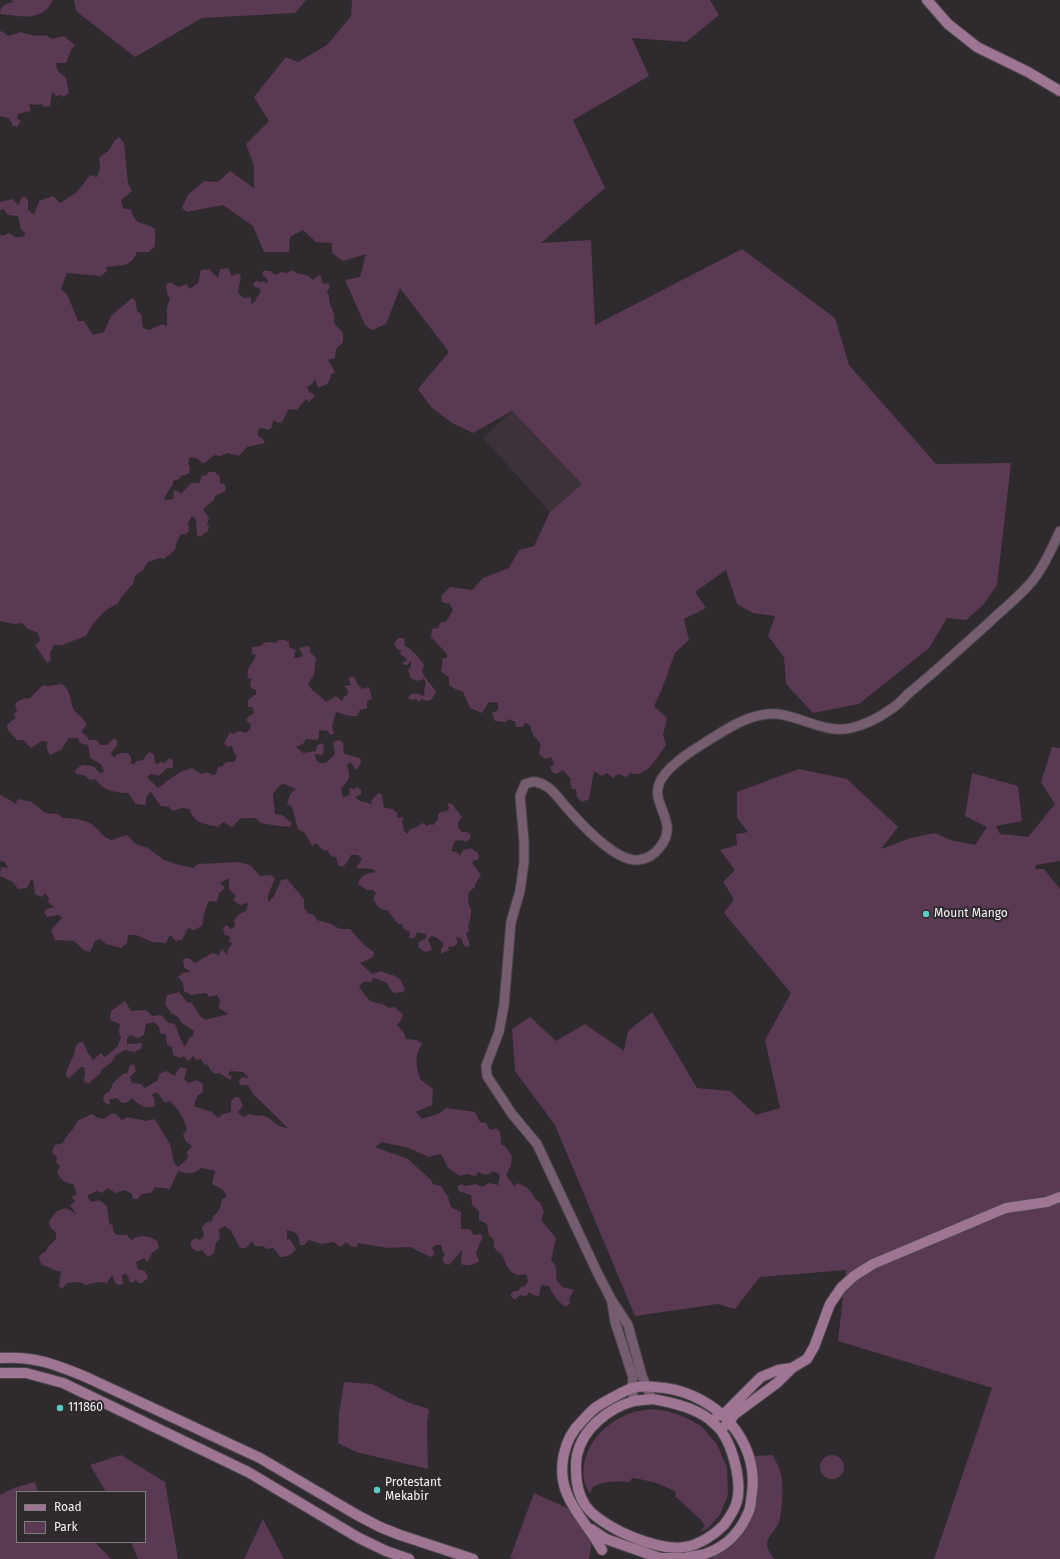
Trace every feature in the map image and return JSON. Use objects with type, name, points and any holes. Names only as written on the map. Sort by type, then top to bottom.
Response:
[{"type":"main road","points":[[927,0],[948,24],[978,47],[1028,72],[1060,92]]},
{"type":"main road","points":[[722,1431],[735,1414],[777,1383],[792,1368],[807,1358],[814,1347],[830,1304],[841,1288],[854,1276],[874,1264],[991,1213],[1006,1208],[1047,1202],[1060,1198]]},
{"type":"main road","points":[[0,1358],[34,1359],[59,1366],[86,1377],[260,1458],[380,1527],[472,1559]]},
{"type":"main road","points":[[709,1420],[726,1412],[760,1377],[778,1370],[792,1368]]},
{"type":"main road","points":[[0,1373],[26,1373],[63,1383],[248,1472],[359,1538],[386,1552],[409,1559]]},
{"type":"main road","points":[[589,1528],[606,1539],[660,1559],[683,1558],[705,1554],[719,1547],[735,1534],[749,1511],[753,1486],[750,1460],[742,1439],[730,1421],[721,1414],[702,1400],[676,1390],[646,1386],[632,1388],[595,1408],[577,1425],[565,1450],[562,1472],[567,1494],[579,1516],[589,1528],[601,1555]]},
{"type":"main road","points":[[652,1399],[668,1402],[692,1410],[709,1420],[722,1431],[736,1463],[739,1480],[737,1501],[729,1518],[721,1528],[699,1543],[685,1547],[664,1547],[647,1542],[611,1526],[597,1517],[585,1505],[576,1483],[577,1455],[585,1436],[595,1424],[610,1412],[634,1401],[652,1399]]},
{"type":"main road","points":[[601,1555],[611,1526]]},
{"type":"main road","points":[[660,1559],[664,1547]]},
{"type":"street","points":[[652,1399],[642,1376],[628,1325],[611,1299],[598,1274],[537,1144],[512,1114],[487,1076],[486,1066],[499,1032],[504,1005],[511,922],[520,891],[524,862],[524,842],[520,796],[526,784],[534,781],[545,786],[556,794],[590,832],[615,852],[626,859],[637,860],[647,858],[657,852],[665,842],[668,829],[657,792],[659,783],[664,773],[680,760],[735,725],[759,715],[777,714],[830,729],[850,728],[869,721],[892,709],[1011,603],[1033,580],[1048,556],[1060,531]]},
{"type":"street","points":[[611,1299],[615,1322],[633,1377],[632,1388],[634,1401]]},
{"type":"shaded area","points":[[512,411],[582,484],[550,512],[483,438]]},
{"type":"green space","points":[[12,0],[53,0],[43,12],[37,15],[23,17],[0,14],[2,7],[13,2]]},
{"type":"green space","points":[[74,0],[306,0],[295,13],[202,18],[135,57],[76,11]]},
{"type":"green space","points":[[352,0],[710,0],[719,15],[686,42],[632,38],[649,76],[573,120],[605,188],[541,243],[591,240],[595,325],[742,249],[835,318],[849,365],[936,464],[1011,463],[997,585],[983,605],[966,620],[947,618],[929,648],[859,704],[813,713],[786,684],[784,657],[768,636],[775,616],[753,613],[737,604],[726,570],[695,592],[706,608],[684,619],[689,640],[675,653],[654,706],[667,718],[663,735],[666,745],[647,770],[642,773],[631,773],[626,777],[618,774],[613,778],[607,773],[602,776],[594,771],[589,799],[582,802],[577,797],[576,789],[572,789],[570,782],[571,779],[563,770],[556,774],[552,772],[550,767],[554,764],[551,757],[545,759],[539,754],[540,744],[532,733],[530,725],[525,723],[523,727],[516,727],[515,722],[509,719],[506,722],[495,721],[492,713],[498,710],[498,703],[489,702],[482,713],[470,708],[463,692],[449,685],[449,677],[441,671],[443,658],[447,658],[447,654],[431,637],[432,629],[438,628],[441,622],[446,622],[453,610],[450,604],[442,602],[441,596],[450,587],[472,590],[483,578],[509,568],[519,550],[534,546],[550,512],[582,484],[512,411],[473,433],[452,423],[431,407],[418,389],[449,352],[400,288],[386,324],[372,330],[365,325],[345,280],[360,277],[366,254],[343,261],[332,253],[332,243],[316,242],[303,230],[290,237],[289,252],[264,252],[253,226],[223,205],[187,212],[182,208],[188,195],[204,181],[218,182],[230,171],[254,188],[254,166],[246,144],[269,121],[254,97],[286,57],[298,62],[327,45],[351,16]]},
{"type":"green space","points":[[0,31],[8,36],[21,32],[41,36],[47,35],[51,39],[64,36],[75,45],[71,50],[66,63],[57,63],[56,66],[58,71],[66,78],[69,93],[63,97],[61,95],[56,96],[52,92],[50,106],[44,107],[41,104],[29,104],[31,111],[18,114],[17,119],[21,121],[17,127],[13,126],[9,118],[0,116]]},
{"type":"green space","points":[[119,137],[124,143],[128,184],[132,191],[121,200],[123,208],[131,210],[133,216],[138,222],[151,226],[155,229],[155,246],[149,252],[137,252],[132,261],[124,265],[106,267],[107,271],[101,276],[67,273],[61,289],[67,294],[78,321],[84,321],[93,335],[104,332],[111,316],[132,298],[135,300],[137,311],[141,314],[143,328],[149,330],[162,324],[167,326],[167,307],[170,299],[167,293],[166,285],[170,282],[179,287],[186,284],[190,289],[198,283],[201,270],[209,269],[218,278],[220,269],[228,268],[232,276],[238,273],[241,276],[238,293],[244,298],[251,297],[251,304],[256,301],[256,298],[261,292],[259,288],[254,287],[253,284],[257,280],[260,283],[262,281],[267,283],[268,280],[262,274],[264,271],[270,271],[276,275],[281,272],[287,273],[292,270],[310,277],[313,280],[320,274],[323,284],[328,283],[330,286],[327,292],[334,315],[334,323],[343,333],[343,342],[336,349],[335,358],[328,360],[335,372],[330,375],[331,378],[327,384],[318,388],[315,379],[312,384],[307,387],[309,392],[315,396],[309,402],[306,399],[297,410],[289,409],[282,422],[278,423],[273,420],[272,427],[268,430],[262,428],[258,429],[258,436],[263,439],[265,443],[247,447],[239,456],[228,453],[220,456],[215,455],[205,463],[190,457],[188,463],[190,468],[189,473],[182,475],[179,479],[173,481],[173,485],[164,498],[165,500],[173,499],[174,490],[181,494],[191,483],[199,483],[202,476],[207,475],[208,472],[215,472],[220,477],[220,483],[224,484],[226,488],[225,491],[215,496],[214,500],[203,509],[209,518],[207,524],[209,526],[208,531],[200,537],[197,535],[196,519],[192,516],[188,523],[189,531],[186,534],[181,534],[175,550],[164,559],[160,558],[148,562],[143,570],[135,576],[133,584],[117,604],[106,610],[93,624],[86,636],[62,645],[54,645],[50,653],[51,661],[47,663],[35,645],[40,641],[38,633],[28,629],[22,623],[15,624],[0,621],[0,234],[2,236],[9,233],[15,237],[22,237],[26,234],[21,229],[18,216],[8,215],[4,209],[0,210],[0,202],[12,199],[19,205],[20,200],[24,196],[28,200],[28,210],[34,215],[39,201],[53,196],[60,203],[77,192],[90,175],[97,177],[100,168],[99,158],[109,150],[115,140]]},
{"type":"green space","points":[[398,638],[403,638],[405,640],[404,645],[420,659],[424,665],[422,671],[423,674],[436,692],[431,700],[427,701],[422,699],[418,702],[416,699],[411,700],[408,697],[412,694],[419,694],[423,696],[425,693],[424,690],[426,683],[424,679],[416,681],[411,678],[408,670],[411,666],[411,661],[407,665],[404,665],[402,662],[407,661],[405,657],[400,654],[401,651],[396,648],[394,644]]},
{"type":"green space","points":[[279,640],[289,642],[289,647],[296,650],[295,658],[303,655],[299,648],[306,646],[310,647],[310,652],[316,658],[314,675],[308,684],[326,702],[336,696],[342,701],[347,695],[348,690],[344,686],[351,685],[348,679],[351,677],[354,677],[362,689],[368,687],[370,690],[372,699],[367,701],[367,708],[360,710],[357,716],[349,716],[336,712],[332,726],[334,734],[330,735],[328,731],[319,730],[319,738],[317,740],[306,739],[304,743],[296,747],[303,753],[316,751],[317,746],[321,743],[324,745],[323,755],[315,754],[316,760],[320,763],[326,763],[335,754],[333,743],[340,740],[344,744],[343,750],[345,754],[361,760],[357,769],[355,769],[351,762],[347,765],[349,778],[341,788],[343,798],[350,794],[349,788],[354,790],[358,787],[361,790],[361,794],[355,797],[360,801],[372,804],[371,801],[377,794],[380,793],[384,808],[392,809],[397,813],[397,818],[402,817],[404,819],[402,822],[404,831],[408,834],[409,830],[423,823],[427,826],[430,824],[433,825],[438,819],[438,814],[447,811],[449,808],[447,803],[452,804],[462,817],[458,822],[458,828],[462,832],[467,832],[471,835],[470,839],[466,842],[462,840],[455,841],[451,851],[457,852],[460,856],[463,850],[471,848],[479,854],[478,860],[474,860],[472,863],[481,875],[475,884],[475,887],[469,892],[468,903],[471,909],[471,915],[468,926],[469,930],[466,933],[469,947],[464,946],[461,938],[456,937],[458,942],[455,946],[448,947],[449,950],[441,954],[441,949],[444,944],[436,937],[431,936],[428,939],[432,950],[425,952],[418,947],[419,942],[426,938],[426,934],[417,932],[415,938],[409,938],[410,932],[404,929],[402,924],[398,924],[388,911],[379,908],[373,899],[376,893],[373,890],[367,890],[358,884],[362,877],[376,872],[373,869],[356,868],[362,859],[358,855],[351,855],[343,867],[338,865],[336,857],[331,856],[327,850],[324,851],[316,843],[312,846],[305,833],[298,829],[292,807],[287,804],[290,794],[296,789],[284,784],[280,785],[273,794],[275,814],[282,815],[292,823],[291,826],[261,823],[256,818],[241,818],[232,827],[223,822],[218,827],[200,822],[194,818],[189,809],[182,808],[173,811],[169,807],[161,806],[150,791],[146,798],[146,805],[136,804],[128,793],[109,790],[98,783],[95,779],[90,780],[84,775],[76,774],[75,770],[82,765],[93,766],[100,773],[104,772],[101,764],[90,758],[88,745],[80,743],[78,738],[69,738],[61,750],[50,755],[47,749],[47,742],[42,741],[31,748],[23,740],[17,740],[8,730],[7,725],[16,717],[13,715],[17,711],[15,706],[17,702],[25,698],[29,699],[43,685],[48,686],[62,684],[69,693],[74,710],[83,718],[87,725],[82,730],[82,733],[86,735],[89,740],[97,740],[100,745],[107,745],[113,739],[117,740],[117,745],[111,753],[114,758],[118,754],[128,753],[131,757],[131,764],[134,764],[137,761],[143,760],[149,752],[154,754],[155,763],[158,764],[160,762],[165,763],[169,758],[173,760],[173,768],[167,768],[159,776],[151,774],[147,777],[158,788],[187,769],[192,768],[201,774],[207,772],[215,775],[219,766],[222,767],[226,762],[233,762],[236,760],[236,755],[232,746],[227,747],[224,743],[230,732],[233,734],[239,731],[246,733],[250,729],[251,725],[246,720],[254,713],[254,711],[252,707],[248,707],[248,700],[256,694],[256,690],[251,688],[250,684],[252,679],[248,678],[249,668],[256,655],[252,654],[252,647],[261,646],[263,643],[275,643]]},
{"type":"green space","points":[[1052,747],[1060,748],[1060,861],[1036,865],[1035,869],[1044,869],[1060,889],[1060,1559],[934,1559],[992,1388],[838,1341],[846,1270],[760,1277],[735,1309],[718,1304],[635,1316],[555,1125],[515,1071],[512,1029],[530,1017],[556,1041],[585,1024],[624,1051],[628,1031],[652,1012],[697,1088],[730,1091],[756,1115],[780,1108],[765,1040],[791,993],[724,913],[734,899],[723,882],[735,870],[720,850],[737,845],[736,834],[748,832],[737,818],[737,792],[799,769],[847,779],[898,827],[881,849],[911,838],[935,833],[950,840],[975,845],[987,827],[965,816],[972,773],[1018,786],[1022,821],[996,826],[1000,834],[1028,837],[1055,804],[1041,782]]},
{"type":"green space","points":[[0,795],[15,804],[18,799],[32,802],[45,813],[58,814],[63,818],[88,822],[111,840],[127,835],[136,844],[148,848],[164,860],[176,864],[193,868],[198,864],[239,862],[250,865],[260,876],[271,875],[275,878],[268,896],[268,902],[273,898],[281,880],[287,879],[304,899],[304,908],[308,913],[314,915],[317,920],[331,924],[340,929],[350,929],[365,946],[374,952],[373,957],[360,963],[372,974],[381,971],[400,979],[405,989],[403,992],[394,993],[387,983],[374,978],[371,982],[363,982],[359,987],[370,1001],[385,1005],[389,1008],[394,1007],[403,1014],[397,1025],[404,1033],[406,1039],[417,1040],[422,1044],[417,1057],[417,1065],[420,1079],[433,1089],[432,1105],[416,1112],[422,1119],[438,1114],[446,1108],[475,1112],[480,1122],[486,1123],[490,1130],[496,1128],[500,1132],[501,1144],[505,1146],[512,1156],[511,1165],[506,1175],[514,1186],[518,1183],[526,1187],[540,1203],[544,1211],[541,1220],[556,1238],[551,1260],[556,1269],[556,1279],[562,1287],[574,1290],[569,1299],[570,1303],[566,1307],[563,1305],[556,1298],[549,1286],[541,1285],[539,1296],[533,1295],[529,1292],[526,1296],[520,1295],[515,1300],[510,1295],[514,1291],[518,1291],[521,1287],[525,1286],[528,1281],[526,1274],[517,1275],[510,1270],[505,1263],[502,1254],[495,1248],[494,1240],[489,1235],[487,1224],[479,1220],[479,1211],[472,1205],[471,1195],[458,1191],[458,1186],[461,1184],[466,1186],[476,1184],[482,1187],[489,1183],[498,1185],[500,1175],[493,1171],[487,1174],[479,1172],[475,1176],[467,1174],[460,1176],[448,1168],[441,1154],[429,1157],[409,1148],[382,1142],[375,1147],[408,1159],[430,1179],[433,1184],[441,1186],[448,1197],[451,1207],[461,1212],[461,1229],[470,1229],[474,1235],[480,1234],[483,1236],[476,1253],[479,1261],[471,1265],[461,1264],[462,1250],[449,1265],[444,1263],[442,1259],[445,1255],[441,1245],[436,1245],[432,1248],[435,1254],[431,1257],[410,1247],[388,1248],[358,1243],[357,1247],[352,1247],[346,1242],[341,1247],[333,1242],[321,1244],[309,1240],[304,1245],[300,1245],[297,1234],[287,1230],[287,1239],[290,1240],[296,1249],[293,1253],[285,1257],[280,1257],[273,1248],[268,1249],[262,1246],[255,1246],[252,1241],[246,1248],[240,1248],[231,1231],[225,1226],[219,1229],[220,1238],[216,1243],[214,1253],[208,1257],[202,1250],[197,1251],[192,1248],[191,1242],[195,1238],[200,1240],[204,1236],[202,1228],[205,1223],[212,1221],[213,1216],[219,1209],[222,1199],[227,1196],[223,1190],[212,1184],[215,1171],[201,1168],[193,1173],[178,1171],[170,1189],[155,1187],[151,1193],[141,1194],[138,1199],[133,1199],[132,1194],[124,1190],[116,1193],[107,1188],[102,1193],[97,1191],[88,1195],[88,1198],[92,1202],[99,1200],[107,1206],[109,1223],[113,1226],[113,1231],[117,1235],[127,1235],[131,1240],[141,1236],[151,1237],[157,1241],[159,1248],[153,1252],[147,1262],[144,1258],[136,1262],[138,1269],[145,1271],[148,1278],[142,1283],[138,1283],[136,1279],[130,1283],[125,1273],[122,1276],[123,1284],[120,1285],[116,1284],[112,1275],[107,1283],[98,1282],[86,1285],[80,1282],[67,1283],[62,1289],[59,1286],[61,1271],[56,1271],[42,1265],[39,1259],[40,1255],[46,1251],[56,1239],[56,1233],[50,1227],[49,1221],[57,1211],[66,1208],[76,1214],[70,1205],[75,1202],[72,1196],[77,1195],[73,1184],[63,1181],[57,1172],[60,1166],[56,1162],[57,1156],[52,1153],[55,1145],[63,1143],[77,1121],[92,1114],[98,1118],[104,1119],[112,1113],[116,1114],[122,1120],[128,1117],[145,1121],[153,1119],[156,1121],[170,1144],[174,1163],[178,1167],[188,1158],[187,1152],[192,1146],[186,1142],[183,1135],[187,1130],[181,1114],[170,1101],[165,1103],[157,1092],[151,1095],[154,1098],[155,1106],[151,1107],[142,1106],[132,1098],[126,1103],[122,1103],[117,1098],[110,1099],[109,1105],[105,1103],[103,1100],[104,1095],[110,1091],[113,1083],[124,1073],[127,1074],[130,1065],[134,1064],[136,1071],[130,1077],[132,1083],[141,1084],[145,1088],[158,1080],[159,1074],[166,1071],[175,1076],[176,1072],[181,1067],[187,1069],[184,1079],[188,1083],[197,1080],[203,1084],[203,1092],[197,1096],[194,1106],[212,1112],[218,1118],[223,1114],[231,1112],[231,1101],[235,1097],[239,1097],[243,1106],[238,1112],[243,1117],[250,1114],[262,1115],[284,1128],[288,1128],[253,1094],[248,1085],[240,1085],[239,1081],[242,1077],[249,1078],[243,1072],[231,1071],[228,1074],[232,1077],[230,1080],[219,1073],[215,1074],[210,1070],[208,1065],[204,1064],[201,1059],[196,1060],[193,1056],[189,1061],[183,1056],[180,1058],[173,1055],[172,1047],[167,1045],[166,1035],[160,1033],[159,1027],[154,1022],[146,1024],[144,1035],[138,1038],[130,1035],[127,1039],[127,1044],[142,1043],[141,1049],[134,1052],[125,1050],[116,1055],[111,1063],[102,1069],[100,1074],[89,1083],[84,1082],[84,1067],[81,1067],[68,1079],[66,1072],[78,1043],[83,1042],[93,1060],[101,1053],[105,1057],[117,1047],[121,1038],[119,1032],[120,1024],[110,1020],[111,1011],[125,1001],[131,1011],[146,1010],[152,1016],[161,1015],[169,1023],[175,1024],[185,1047],[189,1038],[193,1036],[194,1031],[171,1013],[165,1004],[167,995],[179,992],[187,1002],[192,1003],[200,1016],[205,1020],[228,1014],[219,1008],[220,1000],[217,995],[209,997],[206,993],[191,995],[184,991],[183,983],[178,977],[182,973],[190,972],[184,967],[183,959],[189,958],[195,963],[212,953],[219,955],[222,949],[227,955],[228,949],[233,943],[229,942],[230,936],[225,935],[223,928],[227,925],[231,929],[235,926],[234,920],[239,914],[246,911],[248,903],[240,905],[233,900],[236,896],[229,889],[229,878],[220,883],[225,888],[219,893],[217,902],[208,902],[202,926],[194,930],[188,928],[182,940],[176,941],[170,935],[166,943],[152,942],[136,935],[128,935],[127,943],[121,948],[106,944],[100,939],[95,941],[90,952],[84,950],[74,941],[55,940],[51,930],[62,918],[58,915],[47,917],[44,912],[47,909],[54,907],[48,902],[49,898],[45,893],[42,897],[35,894],[33,880],[31,880],[27,888],[18,889],[13,882],[0,876],[1,867],[8,868],[5,862],[0,861]]},
{"type":"green space","points":[[344,1382],[372,1384],[407,1402],[429,1409],[427,1422],[428,1469],[356,1452],[338,1443],[339,1414]]},
{"type":"green space","points":[[653,1409],[667,1411],[685,1417],[701,1426],[717,1444],[727,1468],[728,1495],[720,1515],[708,1528],[699,1532],[705,1526],[701,1520],[675,1496],[676,1492],[665,1487],[649,1481],[632,1478],[630,1482],[599,1484],[593,1487],[590,1494],[585,1484],[584,1468],[586,1456],[591,1446],[606,1427],[627,1415],[638,1411]]},
{"type":"green space","points":[[121,1455],[165,1482],[178,1559],[138,1559],[131,1543],[146,1543],[146,1491],[105,1491],[90,1465]]},
{"type":"green space","points":[[773,1455],[779,1467],[782,1478],[782,1504],[780,1518],[767,1546],[774,1559],[704,1559],[749,1518],[757,1500],[758,1483],[754,1456]]},
{"type":"green space","points":[[832,1455],[837,1456],[843,1462],[843,1472],[837,1478],[832,1479],[827,1478],[821,1472],[820,1467],[821,1462],[827,1456]]},
{"type":"green space","points":[[35,1482],[38,1491],[16,1491],[16,1543],[96,1543],[111,1559],[0,1559],[0,1495],[14,1488]]},
{"type":"green space","points":[[534,1493],[569,1509],[590,1539],[591,1547],[589,1559],[510,1558]]},
{"type":"green space","points":[[263,1519],[284,1559],[244,1559]]},
{"type":"place","name":"Mount Mango","points":[[926,914]]},
{"type":"place","name":"111860","points":[[60,1408]]},
{"type":"place","name":"Protestant Mekabir","points":[[377,1490]]}]
